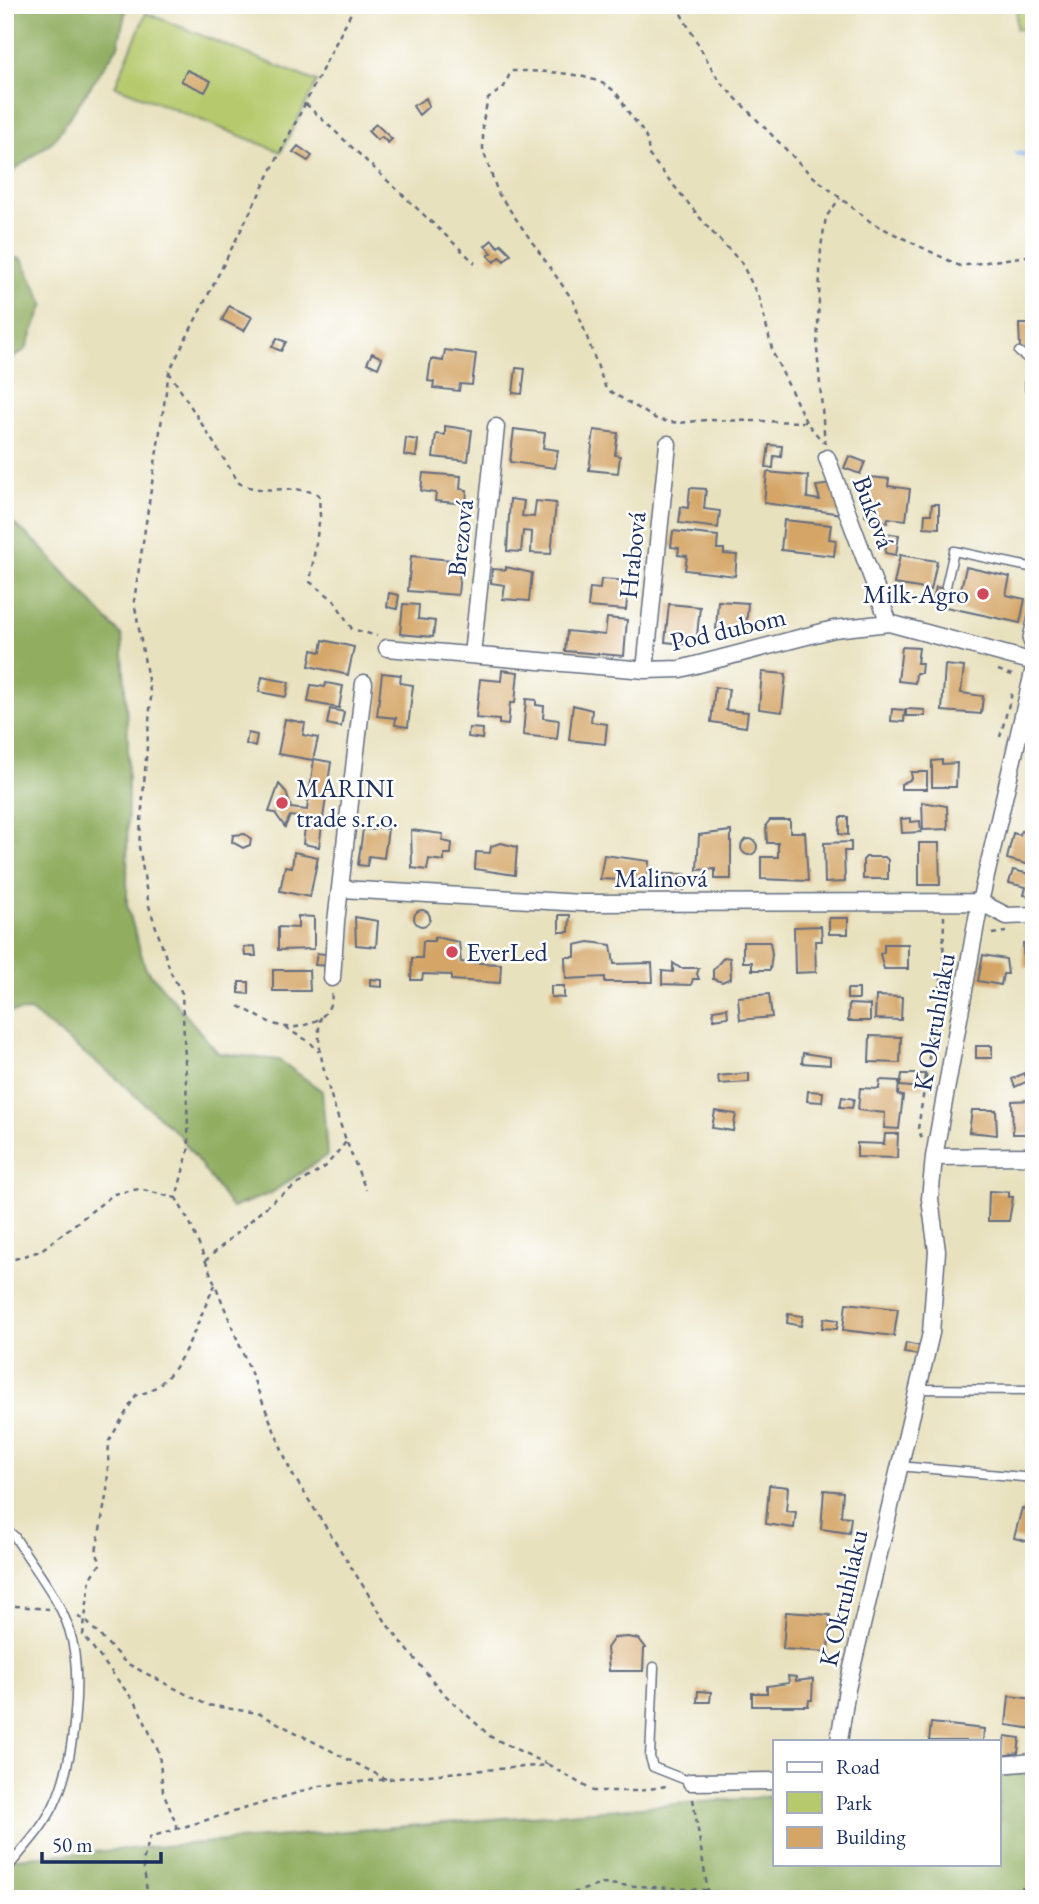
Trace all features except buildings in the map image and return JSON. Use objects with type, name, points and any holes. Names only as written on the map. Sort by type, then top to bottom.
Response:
[{"type":"street","name":"Brezová","points":[[472,655],[496,427]]},
{"type":"street","name":"Hrabová","points":[[645,670],[668,444]]},
{"type":"street","name":"Buková","points":[[827,458],[889,623]]},
{"type":"street","name":"Pod dubom","points":[[387,648],[645,670],[680,668],[834,629],[889,623],[1034,660]]},
{"type":"street","name":"K Okruhliaku","points":[[839,1740],[847,1689],[931,1333],[937,1251],[930,1199],[935,1150],[980,902],[1034,668]]},
{"type":"street","points":[[332,978],[335,922],[342,889],[365,683]]},
{"type":"street","name":"Malinová","points":[[342,889],[582,903],[980,902]]},
{"type":"street","points":[[980,902],[1007,916],[1034,915]]},
{"type":"street","points":[[935,1150],[1034,1156]]},
{"type":"street","points":[[1000,1765],[1034,1762]]},
{"type":"street","points":[[691,1782],[773,1781]]},
{"type":"lane","points":[[1019,352],[1034,363]]},
{"type":"lane","points":[[946,586],[954,551],[1034,568]]},
{"type":"lane","points":[[1034,610],[1027,640],[1034,660]]},
{"type":"lane","points":[[919,1389],[1034,1390]]},
{"type":"lane","points":[[898,1466],[1034,1478]]},
{"type":"lane","points":[[5,1528],[15,1537],[62,1611],[70,1632],[74,1669],[70,1750],[61,1788],[52,1809],[5,1871]]},
{"type":"lane","points":[[653,1667],[650,1757],[653,1767],[691,1782]]},
{"type":"path","points":[[355,5],[169,372],[134,601],[151,697],[139,846],[149,906],[171,973],[182,993],[189,1148],[176,1198],[205,1261],[291,1472],[389,1627],[442,1692],[492,1737],[549,1765],[593,1791],[639,1791],[691,1782],[705,1890],[709,1899]]},
{"type":"path","points":[[676,5],[719,80],[810,174],[872,223],[960,266],[1034,255]]},
{"type":"path","points":[[806,422],[706,420],[679,424],[658,420],[606,389],[574,302],[498,193],[483,150],[482,121],[488,99],[504,86],[511,71],[555,71],[615,92],[641,128],[649,144],[648,154],[710,230],[741,262],[760,300],[773,353],[806,422],[825,444],[817,349],[821,247],[826,217],[840,198]]},
{"type":"path","points":[[306,103],[475,263]]},
{"type":"path","points":[[169,372],[239,483],[254,490],[303,488],[319,495],[320,516],[310,582],[334,600],[352,629],[382,638],[387,648]]},
{"type":"path","points":[[935,1150],[922,1139],[918,1129],[943,967],[944,902]]},
{"type":"path","points":[[983,935],[1011,931]]},
{"type":"path","points":[[332,978],[332,1003],[321,1017],[317,1030],[346,1142],[366,1190]]},
{"type":"path","points":[[239,1006],[310,1042],[322,1055]]},
{"type":"path","points":[[282,1027],[298,1029],[321,1017]]},
{"type":"path","points":[[205,1261],[275,1199],[325,1167],[346,1142]]},
{"type":"path","points":[[5,1262],[40,1251],[114,1194],[139,1189],[176,1198]]},
{"type":"path","points":[[178,1829],[163,1791],[159,1753],[137,1705],[83,1635],[90,1579],[101,1563],[96,1552],[107,1491],[109,1441],[136,1395],[151,1392],[167,1379],[192,1340],[201,1310],[215,1285]]},
{"type":"path","points":[[5,1605],[62,1611],[85,1620],[126,1662],[149,1675],[207,1705],[258,1713],[386,1779]]},
{"type":"path","points":[[148,1899],[143,1861],[150,1837],[320,1786],[549,1765]]},
{"type":"path","points":[[554,1899],[602,1884],[705,1890],[753,1899]]},
{"type":"path","points":[[972,1899],[1034,1886]]},
{"type":"green space","points":[[5,5],[127,5],[118,46],[54,140],[5,177]]},
{"type":"green space","points":[[1017,5],[1034,5],[1034,30],[1016,29]]},
{"type":"green space","points":[[146,13],[317,82],[281,152],[115,86]]},
{"type":"green space","points":[[5,256],[22,259],[44,304],[26,349],[5,363]]},
{"type":"green space","points":[[5,516],[37,543],[122,636],[128,740],[127,905],[145,967],[218,1053],[279,1060],[322,1091],[327,1155],[271,1193],[232,1208],[179,1135],[115,1077],[30,1011],[5,1012]]},
{"type":"green space","points":[[1034,1770],[1034,1899],[5,1899],[5,1859],[773,1796],[773,1866],[1000,1866],[1000,1774]]},
{"type":"waterway","points":[[1016,153],[1034,156]]},
{"type":"place","name":"Milk-Agro","points":[[983,594]]},
{"type":"place","name":"MARINI trade s.r.o.","points":[[282,803]]},
{"type":"place","name":"EverLed","points":[[452,952]]}]
